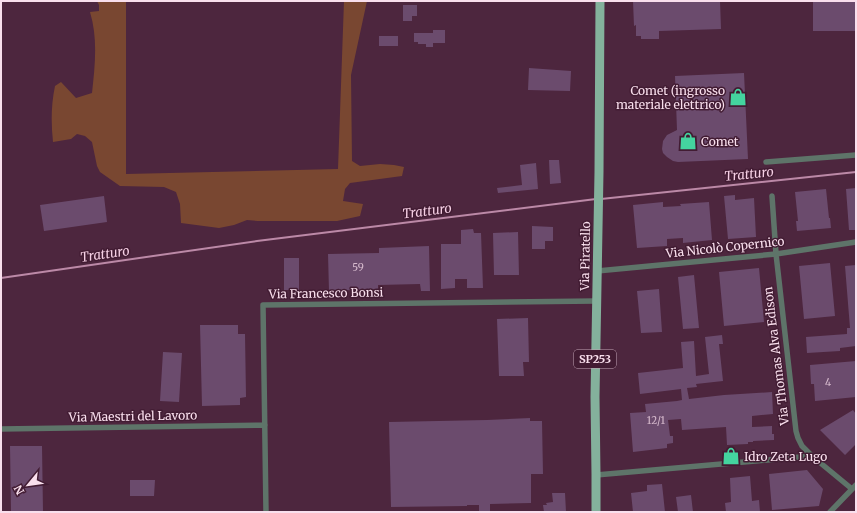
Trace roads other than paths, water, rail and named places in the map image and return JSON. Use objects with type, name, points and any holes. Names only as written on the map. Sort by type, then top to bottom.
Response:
[{"type":"main road","name":"Via Piratello","points":[[596,512],[595,398],[600,1]]},
{"type":"street","points":[[766,162],[856,156]]},
{"type":"street","name":"Via Thomas Alva Edison","points":[[772,196],[776,254],[796,431],[802,446],[812,456],[854,487]]},
{"type":"street","name":"Via Nicolò Copernico","points":[[596,271],[776,254],[856,242]]},
{"type":"street","name":"Via Francesco Bonsi","points":[[266,512],[263,305],[596,301]]},
{"type":"street","name":"Via Maestri del Lavoro","points":[[1,429],[265,425]]},
{"type":"street","points":[[596,475],[812,456]]},
{"type":"street","points":[[830,512],[854,487]]},
{"type":"waterway","name":"Tratturo","points":[[601,199],[856,172]]},
{"type":"waterway","name":"Tratturo","points":[[1,278],[257,241],[596,199]]},
{"type":"place","name":"Comet (ingrosso materiale elettrico)","points":[[738,97]]},
{"type":"place","name":"Comet","points":[[688,141]]},
{"type":"place","name":"Idro Zeta Lugo","points":[[731,456]]}]
